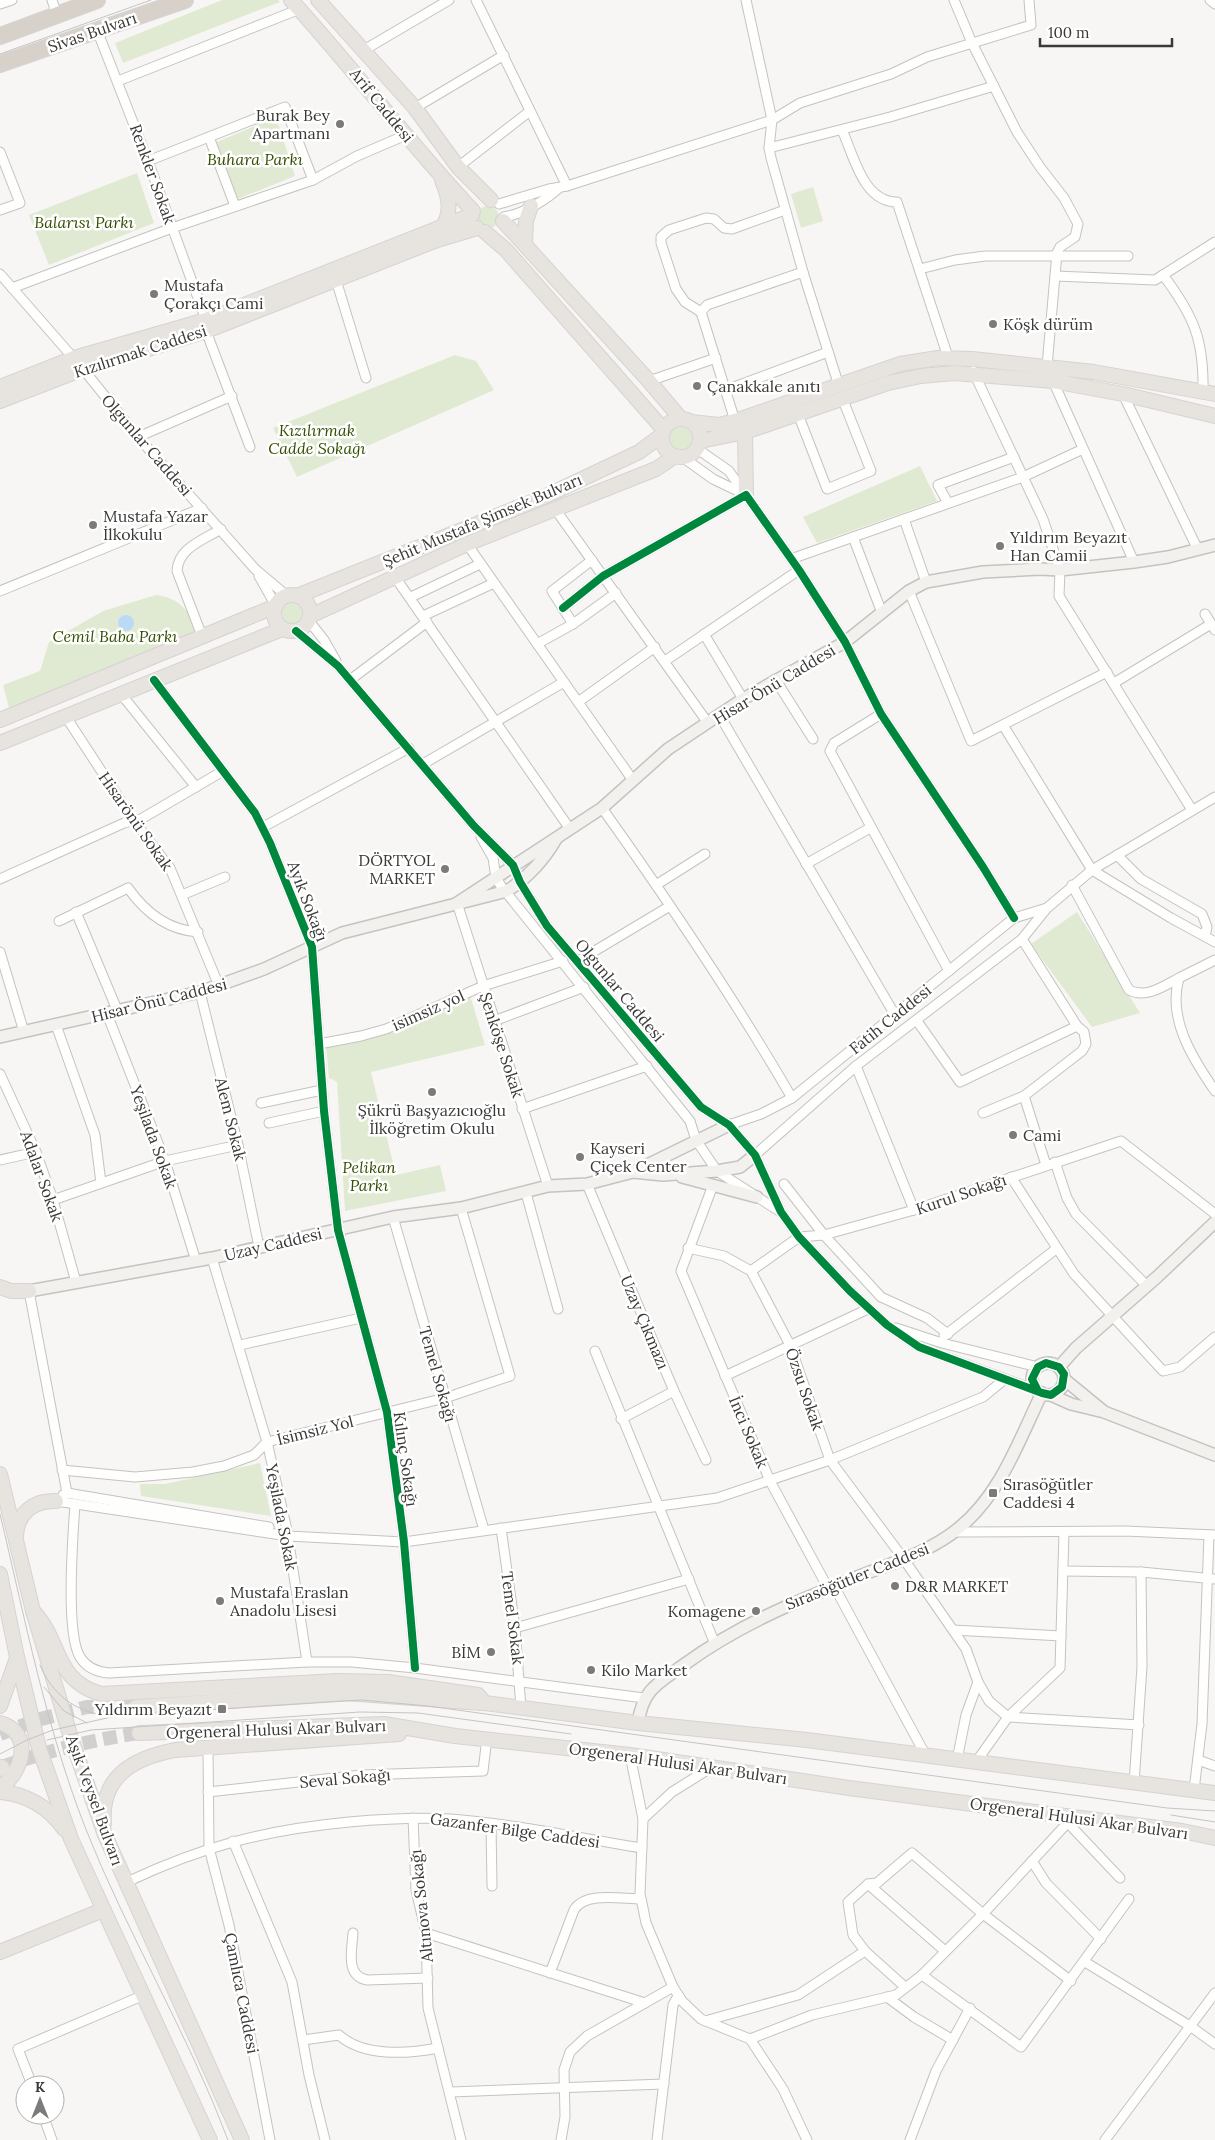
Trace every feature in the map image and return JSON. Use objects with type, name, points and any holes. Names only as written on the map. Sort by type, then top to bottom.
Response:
[{"type":"highway","name":"Sivas Bulvarı","points":[[0,36],[97,0]]},
{"type":"highway","name":"Sivas Bulvarı","points":[[0,64],[185,0]]},
{"type":"main road","name":"Arif Caddesi","points":[[318,0],[415,108],[458,167],[500,211],[525,244],[686,421]]},
{"type":"main road","name":"Arif Caddesi","points":[[296,5],[477,221],[506,250],[663,432]]},
{"type":"main road","points":[[440,229],[446,221],[448,213],[447,194],[441,177]]},
{"type":"main road","points":[[478,203],[500,211],[498,229],[477,221],[478,203]]},
{"type":"main road","points":[[525,244],[525,226],[531,206]]},
{"type":"main road","name":"Kızılırmak Caddesi","points":[[206,325],[440,229],[477,221]]},
{"type":"main road","name":"Kızılırmak Caddesi","points":[[0,387],[206,325],[336,280],[437,240],[477,221]]},
{"type":"main road","points":[[740,427],[839,386],[900,364],[948,357],[1094,372],[1209,393]]},
{"type":"main road","name":"Kızılırmak Caddesi","points":[[0,401],[78,363]]},
{"type":"main road","points":[[686,421],[740,427],[798,414],[904,379],[937,374],[973,373],[1053,381],[1123,394],[1215,416]]},
{"type":"main road","points":[[686,421],[698,430],[698,445]]},
{"type":"main road","name":"Şehit Mustafa Şimsek Bulvarı","points":[[292,596],[544,497],[639,452],[663,432],[671,422],[686,421]]},
{"type":"main road","points":[[740,427],[746,495]]},
{"type":"main road","name":"Şehit Mustafa Şimsek Bulvarı","points":[[309,618],[467,544],[656,469],[678,456],[691,454],[698,445],[740,427]]},
{"type":"main road","points":[[663,432],[664,445],[678,456]]},
{"type":"main road","name":"Hisar Önü Caddesi","points":[[457,903],[602,808],[632,779],[668,749],[775,679],[845,642],[909,591],[926,582],[984,572],[1040,569],[1060,570],[1134,562],[1215,546]]},
{"type":"main road","points":[[0,743],[154,680],[289,630],[302,628],[309,618],[306,601],[292,596],[276,606],[1,716]]},
{"type":"main road","points":[[276,606],[274,616],[289,630]]},
{"type":"main road","name":"Hisar Önü Caddesi","points":[[0,1037],[200,992],[264,969],[342,933],[507,891],[520,882],[548,853],[557,837]]},
{"type":"main road","name":"Uzay Caddesi","points":[[30,1291],[212,1258],[393,1217],[461,1208],[548,1186],[587,1184],[633,1172],[729,1125]]},
{"type":"main road","name":"Uzay Caddesi","points":[[633,1172],[673,1174],[716,1171],[740,1167],[755,1155]]},
{"type":"main road","points":[[673,1174],[757,1197]]},
{"type":"main road","points":[[1059,1367],[1076,1348],[1147,1286],[1215,1222]]},
{"type":"main road","points":[[0,1287],[11,1291],[30,1291]]},
{"type":"main road","points":[[1059,1367],[1046,1363],[1038,1367],[1032,1379],[1044,1393],[1071,1404],[1104,1412],[1214,1453]]},
{"type":"main road","points":[[1059,1367],[1064,1379],[1104,1412]]},
{"type":"main road","points":[[1044,1393],[1059,1391],[1064,1379]]},
{"type":"main road","name":"Sırasöğütler Caddesi","points":[[644,1698],[653,1687],[714,1644],[770,1612],[930,1547],[954,1532],[993,1493],[1044,1393]]},
{"type":"main road","name":"Aşık Veysel Bulvarı","points":[[0,1474],[33,1611],[71,1738],[105,1835],[242,2140]]},
{"type":"main road","points":[[16,1536],[18,1523],[29,1508],[39,1502],[61,1497]]},
{"type":"main road","name":"Aşık Veysel Bulvarı","points":[[0,1579],[39,1748],[71,1840],[210,2140]]},
{"type":"main road","name":"Orgeneral Hulusi Akar Bulvarı","points":[[33,1611],[45,1623],[59,1660],[72,1679],[80,1686],[102,1694],[336,1681],[367,1681],[454,1690],[478,1695],[485,1704]]},
{"type":"main road","points":[[0,1706],[17,1658]]},
{"type":"main road","name":"Orgeneral Hulusi Akar Bulvarı","points":[[136,1707],[345,1693],[485,1704],[638,1723],[807,1740],[1215,1793]]},
{"type":"main road","points":[[638,1723],[644,1698]]},
{"type":"main road","points":[[0,1723],[9,1725],[18,1736],[22,1754],[17,1772],[0,1788]]},
{"type":"main road","name":"Orgeneral Hulusi Akar Bulvarı","points":[[139,1733],[384,1724],[455,1736],[630,1755],[1070,1820],[1182,1831],[1215,1838]]},
{"type":"main road","points":[[105,1835],[103,1812],[109,1790],[122,1771],[135,1761],[151,1754],[175,1750],[386,1734],[455,1736]]},
{"type":"main road","points":[[0,1792],[13,1793],[36,1802],[55,1816],[71,1840]]},
{"type":"main road","points":[[0,1952],[103,1910]]},
{"type":"street","points":[[0,4],[12,0]]},
{"type":"street","points":[[52,0],[57,15]]},
{"type":"street","points":[[364,50],[449,0]]},
{"type":"street","points":[[476,0],[504,55],[563,187]]},
{"type":"street","points":[[954,0],[972,43],[1028,150],[1077,220],[1078,228],[1075,237],[1060,247],[1056,256],[1047,366]]},
{"type":"street","points":[[500,211],[549,189],[563,187],[772,120],[800,103],[891,74],[927,57],[1031,25],[1029,0]]},
{"type":"street","points":[[1210,0],[1215,4]]},
{"type":"street","points":[[749,1],[772,120],[769,148],[803,272],[839,386]]},
{"type":"street","points":[[118,80],[296,5]]},
{"type":"street","name":"Renkler Sokak","points":[[97,30],[148,161],[250,447]]},
{"type":"street","points":[[415,108],[504,55]]},
{"type":"street","points":[[769,148],[842,130],[994,86]]},
{"type":"street","points":[[148,161],[285,107],[313,180]]},
{"type":"street","points":[[458,167],[530,111]]},
{"type":"street","points":[[842,130],[869,189],[882,199],[897,202],[948,357]]},
{"type":"street","points":[[12,288],[172,228],[313,180],[357,156],[406,135]]},
{"type":"street","points":[[209,137],[235,206]]},
{"type":"street","points":[[0,152],[20,203],[0,210]]},
{"type":"street","points":[[500,211],[517,214],[551,196],[563,187]]},
{"type":"street","points":[[740,427],[701,312],[685,302],[676,289],[661,243],[663,234],[669,230],[706,218],[714,219],[724,228],[732,229],[785,210]]},
{"type":"street","points":[[1055,276],[1148,281],[1163,275],[1185,259],[1214,245]]},
{"type":"street","points":[[920,269],[972,258],[1128,256]]},
{"type":"street","points":[[701,312],[707,305],[803,272]]},
{"type":"street","name":"Olgunlar Caddesi","points":[[0,274],[78,363],[138,437],[255,569]]},
{"type":"street","points":[[1163,275],[1179,296],[1199,340],[1209,393]]},
{"type":"street","points":[[336,280],[366,378]]},
{"type":"street","points":[[726,390],[828,352]]},
{"type":"street","points":[[649,381],[716,358]]},
{"type":"street","points":[[972,358],[973,373],[1043,519],[1060,570],[1059,596],[1108,672],[1192,810]]},
{"type":"street","points":[[1053,381],[1134,562]]},
{"type":"street","points":[[1123,394],[1198,550]]},
{"type":"street","points":[[138,437],[232,396]]},
{"type":"street","points":[[798,414],[827,490],[871,471],[843,400]]},
{"type":"street","points":[[698,445],[729,471],[799,570],[845,642],[881,714],[983,867],[1014,918]]},
{"type":"street","points":[[791,559],[1023,477],[1083,449]]},
{"type":"street","points":[[678,456],[713,479],[746,495]]},
{"type":"street","points":[[948,504],[938,486],[1014,457]]},
{"type":"street","points":[[563,608],[603,576],[746,495]]},
{"type":"street","points":[[0,591],[202,508]]},
{"type":"street","points":[[555,509],[708,723]]},
{"type":"street","points":[[904,519],[926,582]]},
{"type":"street","points":[[202,636],[178,571],[178,565],[185,551],[220,529]]},
{"type":"street","points":[[853,537],[882,613]]},
{"type":"street","points":[[467,544],[632,779]]},
{"type":"street","points":[[573,624],[552,591],[592,560]]},
{"type":"street","points":[[411,597],[480,564]]},
{"type":"street","points":[[255,569],[292,596]]},
{"type":"street","points":[[255,569],[276,606]]},
{"type":"street","points":[[665,661],[799,570]]},
{"type":"street","points":[[395,577],[411,597],[570,828]]},
{"type":"street","points":[[350,680],[425,619],[494,583]]},
{"type":"street","points":[[909,591],[972,741],[1108,672]]},
{"type":"street","points":[[537,644],[573,624],[616,593]]},
{"type":"street","points":[[1114,683],[1213,627],[1205,614]]},
{"type":"street","points":[[309,618],[338,666]]},
{"type":"street","points":[[289,630],[338,666]]},
{"type":"street","points":[[704,634],[743,699]]},
{"type":"street","points":[[578,702],[655,647]]},
{"type":"street","name":"Olgunlar Caddesi","points":[[338,666],[474,826],[513,865],[520,882],[548,926],[701,1107],[729,1125],[755,1155],[781,1212],[799,1237],[886,1325]]},
{"type":"street","points":[[775,679],[813,739]]},
{"type":"street","name":"Ayık Sokağı","points":[[154,680],[246,799],[263,827],[312,947],[322,1090],[338,1230]]},
{"type":"street","points":[[423,764],[564,682]]},
{"type":"street","points":[[121,694],[196,787]]},
{"type":"street","points":[[881,714],[834,743],[830,749],[870,828],[949,970]]},
{"type":"street","points":[[720,716],[895,1015]]},
{"type":"street","name":"Hisarönü Sokak","points":[[66,717],[134,821],[170,868],[219,986]]},
{"type":"street","points":[[1003,725],[1092,870],[1164,914],[1215,942]]},
{"type":"street","points":[[263,827],[409,748]]},
{"type":"street","points":[[0,879],[124,823],[134,821],[223,771]]},
{"type":"street","name":"Fatih Caddesi","points":[[755,1155],[856,1066],[917,1021],[954,989],[1022,939],[1047,908],[1072,885],[1092,870],[1215,797]]},
{"type":"street","points":[[602,808],[656,885],[760,1043],[792,1098]]},
{"type":"street","name":"Olgunlar Caddesi","points":[[474,826],[492,858],[496,878],[690,1121],[696,1140],[716,1171],[781,1212]]},
{"type":"street","points":[[806,864],[870,828]]},
{"type":"street","points":[[656,885],[705,854]]},
{"type":"street","points":[[1117,855],[1141,879],[1202,914],[1208,927],[1205,936]]},
{"type":"street","points":[[182,895],[225,877]]},
{"type":"street","points":[[1072,885],[1129,990],[1138,994],[1147,994],[1215,960]]},
{"type":"street","points":[[59,921],[128,888],[139,902],[158,919],[181,930],[198,932]]},
{"type":"street","name":"Şenköşe Sokak","points":[[457,903],[548,1186]]},
{"type":"street","points":[[578,961],[670,906]]},
{"type":"street","name":"Fatih Caddesi","points":[[729,1125],[761,1114],[792,1098],[1014,918],[1047,908]]},
{"type":"street","name":"Yeşilada Sokak","points":[[76,912],[164,1161],[196,1261]]},
{"type":"street","points":[[982,1113],[1024,1096],[1084,1048],[1086,1036],[1077,1026],[1022,939]]},
{"type":"street","points":[[0,952],[24,1032]]},
{"type":"street","name":"isimsiz yol","points":[[319,1044],[386,1029],[483,986],[563,960]]},
{"type":"street","points":[[1179,978],[1176,1003],[1184,1035],[1196,1063],[1215,1091]]},
{"type":"street","points":[[494,1020],[584,987]]},
{"type":"street","name":"Alem Sokak","points":[[200,992],[238,1145],[259,1247]]},
{"type":"street","points":[[917,1021],[960,1082],[1077,1026]]},
{"type":"street","points":[[56,1025],[95,1135],[101,1183]]},
{"type":"street","points":[[522,1109],[647,1066]]},
{"type":"street","points":[[856,1066],[914,1210]]},
{"type":"street","name":"Adalar Sokak","points":[[0,1074],[36,1152],[53,1200],[76,1282]]},
{"type":"street","points":[[261,1102],[322,1090]]},
{"type":"street","points":[[1024,1096],[1046,1165]]},
{"type":"street","points":[[269,1123],[324,1111]]},
{"type":"street","name":"Kurul Sokağı","points":[[799,1237],[824,1235],[914,1210],[1121,1141],[1215,1214]]},
{"type":"street","points":[[53,1200],[164,1161],[238,1145]]},
{"type":"street","points":[[0,1160],[36,1152]]},
{"type":"street","points":[[1055,1162],[1067,1198],[1076,1214],[1147,1286]]},
{"type":"street","points":[[1011,1177],[1056,1249],[1086,1289],[1163,1371],[1180,1366],[1215,1337]]},
{"type":"street","name":"Uzay Çıkmazı","points":[[587,1184],[674,1391],[706,1460]]},
{"type":"street","points":[[784,1184],[824,1235],[881,1297],[927,1318],[948,1334]]},
{"type":"street","points":[[713,1185],[688,1248],[724,1256],[751,1271],[799,1237]]},
{"type":"street","points":[[526,1193],[558,1308]]},
{"type":"street","name":"İsimsiz Yol","points":[[62,1470],[135,1477],[193,1472],[224,1466],[254,1455],[267,1442],[445,1398],[510,1376],[461,1208]]},
{"type":"street","name":"Temel Sokağı","points":[[393,1217],[484,1530]]},
{"type":"street","name":"Kılınç Sokağı","points":[[338,1230],[387,1412],[404,1542],[415,1668]]},
{"type":"street","name":"İnci Sokak","points":[[688,1248],[681,1271],[770,1481],[926,1756]]},
{"type":"street","points":[[936,1342],[1056,1249]]},
{"type":"street","name":"Yeşilada Sokak","points":[[212,1258],[240,1345],[267,1442],[287,1533],[307,1662]]},
{"type":"street","name":"Özsu Sokak","points":[[751,1271],[790,1345],[830,1460],[903,1558],[966,1649],[978,1682],[989,1700],[1008,1717]]},
{"type":"street","points":[[30,1291],[62,1470],[61,1497]]},
{"type":"street","points":[[725,1376],[868,1308]]},
{"type":"street","points":[[240,1345],[361,1318]]},
{"type":"street","points":[[886,1325],[936,1342],[1038,1367]]},
{"type":"street","points":[[886,1325],[919,1347],[1044,1393]]},
{"type":"street","points":[[595,1351],[621,1420],[659,1506],[714,1644]]},
{"type":"street","points":[[61,1497],[76,1504],[287,1533],[404,1542],[717,1498],[830,1460],[983,1397],[1005,1379]]},
{"type":"street","points":[[621,1420],[674,1391]]},
{"type":"street","points":[[61,1497],[287,1533]]},
{"type":"street","points":[[76,1504],[71,1572],[76,1648],[86,1665],[97,1671],[109,1673],[307,1662],[373,1664],[644,1698]]},
{"type":"street","name":"Temel Sokak","points":[[501,1528],[515,1628],[521,1682],[521,1708]]},
{"type":"street","points":[[954,1532],[1133,1531],[1212,1535],[1211,1647],[1194,1790]]},
{"type":"street","points":[[976,1762],[1008,1717],[1060,1668],[1064,1532]]},
{"type":"street","points":[[1063,1571],[1141,1572],[1211,1578]]},
{"type":"street","points":[[1134,1783],[1139,1725],[1141,1572]]},
{"type":"street","points":[[515,1628],[688,1580]]},
{"type":"street","points":[[953,1630],[1061,1636]]},
{"type":"street","points":[[957,1760],[966,1715],[978,1682]]},
{"type":"street","points":[[1008,1717],[1139,1725]]},
{"type":"street","name":"Seval Sokağı","points":[[208,1792],[361,1775],[483,1771],[487,1738]]},
{"type":"street","name":"Çamlıca Caddesi","points":[[208,1748],[209,1848],[229,1924],[270,2140]]},
{"type":"street","points":[[630,1755],[643,1819],[641,1900],[646,1923],[673,1987],[688,2008],[705,2021],[750,2040],[783,2089],[807,2140]]},
{"type":"street","points":[[1198,1760],[1215,1766]]},
{"type":"street","points":[[643,1819],[672,1792],[712,1767]]},
{"type":"street","name":"Gazanfer Bilge Caddesi","points":[[127,1882],[209,1848],[233,1841],[295,1828],[413,1818],[452,1819],[491,1824],[642,1848]]},
{"type":"street","name":"Altınova Sokağı","points":[[413,1818],[416,1890],[426,1933],[428,2008],[462,2140]]},
{"type":"street","points":[[750,2040],[812,2015],[896,1995],[922,1974],[983,1914],[1070,1820],[1120,1878]]},
{"type":"street","points":[[491,1824],[492,1886]]},
{"type":"street","points":[[233,1841],[292,1982],[325,2140]]},
{"type":"street","points":[[905,1987],[865,1951],[853,1935],[848,1902],[868,1884],[877,1883],[912,1853],[983,1914],[1071,1981]]},
{"type":"street","points":[[1032,1861],[1046,1883],[1101,1939]]},
{"type":"street","points":[[868,1884],[945,1951]]},
{"type":"street","points":[[550,1973],[574,1910],[581,1902],[590,1899],[641,1900]]},
{"type":"street","points":[[922,1974],[1022,2047],[1129,1900]]},
{"type":"street","points":[[353,1933],[351,1966],[359,1977],[367,1980],[428,1978]]},
{"type":"street","points":[[426,1933],[645,2003]]},
{"type":"street","points":[[705,2021],[798,1995],[865,1951]]},
{"type":"street","points":[[1085,1962],[1190,2026],[1215,2044]]},
{"type":"street","points":[[561,2140],[565,2117],[565,2064],[575,2046],[673,1987]]},
{"type":"street","points":[[1105,2140],[1215,1993]]},
{"type":"street","points":[[28,2075],[18,2049],[144,1995]]},
{"type":"street","points":[[657,2140],[673,2005],[678,1996]]},
{"type":"street","points":[[887,1996],[914,2018],[953,2040]]},
{"type":"street","points":[[910,2140],[936,2072],[970,2008]]},
{"type":"street","points":[[303,2040],[339,2035],[356,2046],[380,2050],[411,2052],[438,2048]]},
{"type":"street","points":[[451,2092],[664,2084]]},
{"type":"street","points":[[47,2125],[52,2140]]},
{"type":"green space","points":[[222,0],[278,0],[280,2],[123,63],[115,43]]},
{"type":"green space","name":"Buhara Parkı","points":[[276,117],[295,176],[235,200],[217,142]]},
{"type":"green space","name":"Balarısı Parkı","points":[[137,173],[154,223],[49,265],[29,215]]},
{"type":"green space","points":[[813,187],[823,221],[801,228],[791,194]]},
{"type":"green space","points":[[488,206],[498,213],[499,217],[492,227],[488,228],[478,221],[477,217],[484,207]]},
{"type":"green space","name":"Kızılırmak Cadde Sokağı","points":[[455,355],[476,361],[494,390],[297,477],[273,428]]},
{"type":"green space","points":[[681,427],[689,430],[692,438],[689,446],[681,449],[673,446],[670,438],[673,430]]},
{"type":"green space","points":[[920,466],[937,501],[817,543],[803,517]]},
{"type":"green space","name":"Cemil Baba Parkı","points":[[156,595],[164,596],[182,606],[191,618],[196,632],[9,708],[3,685],[40,671],[49,642],[103,611]]},
{"type":"green space","points":[[292,603],[299,606],[302,613],[299,620],[292,623],[285,620],[282,613],[285,606]]},
{"type":"green space","points":[[1077,912],[1140,1013],[1092,1027],[1031,944]]},
{"type":"green space","name":"Pelikan Parkı","points":[[470,995],[485,1045],[371,1072],[396,1175],[440,1165],[446,1191],[345,1211],[337,1082],[329,1078],[326,1045],[355,1040]]},
{"type":"green space","points":[[260,1463],[271,1516],[141,1496],[140,1484],[165,1484]]},
{"type":"water","points":[[126,615],[132,617],[134,623],[132,629],[126,631],[120,629],[118,623],[120,617]]},
{"type":"tunnel","points":[[0,1734],[37,1720],[87,1707],[136,1707]]},
{"type":"tunnel","points":[[2,1767],[69,1747],[139,1733]]},
{"type":"tram line","points":[[0,54],[151,0]]},
{"type":"tram line","points":[[0,1514],[37,1672],[71,1789],[119,1906],[195,2061],[228,2140]]},
{"type":"tram line","points":[[40,1665],[51,1684],[66,1700],[85,1710],[106,1715]]},
{"type":"tram line","points":[[44,1687],[64,1711],[87,1723]]},
{"type":"tram line","points":[[0,1754],[27,1740],[53,1730],[116,1716],[361,1700],[428,1706],[1167,1808],[1215,1811]]},
{"type":"tram line","points":[[47,1740],[91,1730],[360,1712],[418,1713],[571,1734]]},
{"type":"tram line","points":[[1171,1815],[1215,1822]]},
{"type":"cycle path","points":[[563,608],[603,576],[746,495],[799,570],[845,642],[881,714],[983,867],[1014,918]]},
{"type":"cycle path","points":[[296,631],[338,666],[474,826],[513,865],[520,882],[547,926],[701,1107],[729,1125],[755,1155],[781,1212],[799,1237],[850,1291],[887,1325],[919,1347],[1042,1393],[1051,1395],[1062,1387],[1064,1374],[1059,1367],[1046,1363],[1038,1367],[1032,1379],[1038,1391]]},
{"type":"cycle path","points":[[154,680],[255,813],[270,843],[312,947],[324,1111],[338,1230],[387,1412],[404,1542],[415,1668]]},
{"type":"place","name":"Burak Bey Apartmanı","points":[[340,124]]},
{"type":"place","name":"Mustafa Çorakçı Cami","points":[[154,294]]},
{"type":"place","name":"Köşk dürüm","points":[[993,324]]},
{"type":"place","name":"Çanakkale anıtı","points":[[697,386]]},
{"type":"place","name":"Mustafa Yazar İlkokulu","points":[[93,525]]},
{"type":"place","name":"Yıldırım Beyazıt Han Camii","points":[[1000,546]]},
{"type":"place","name":"DÖRTYOL MARKET","points":[[445,869]]},
{"type":"place","name":"Şükrü Başyazıcıoğlu İlköğretim Okulu","points":[[432,1092]]},
{"type":"place","name":"Cami","points":[[1013,1135]]},
{"type":"place","name":"Kayseri Çiçek Center","points":[[580,1157]]},
{"type":"place","name":"Sırasöğütler Caddesi 4","points":[[993,1493]]},
{"type":"place","name":"D&R MARKET","points":[[895,1586]]},
{"type":"place","name":"Mustafa Eraslan Anadolu Lisesi","points":[[220,1601]]},
{"type":"place","name":"Komagene","points":[[756,1611]]},
{"type":"place","name":"BİM","points":[[491,1652]]},
{"type":"place","name":"Kilo Market","points":[[591,1670]]},
{"type":"place","name":"Yıldırım Beyazıt","points":[[222,1709]]}]
